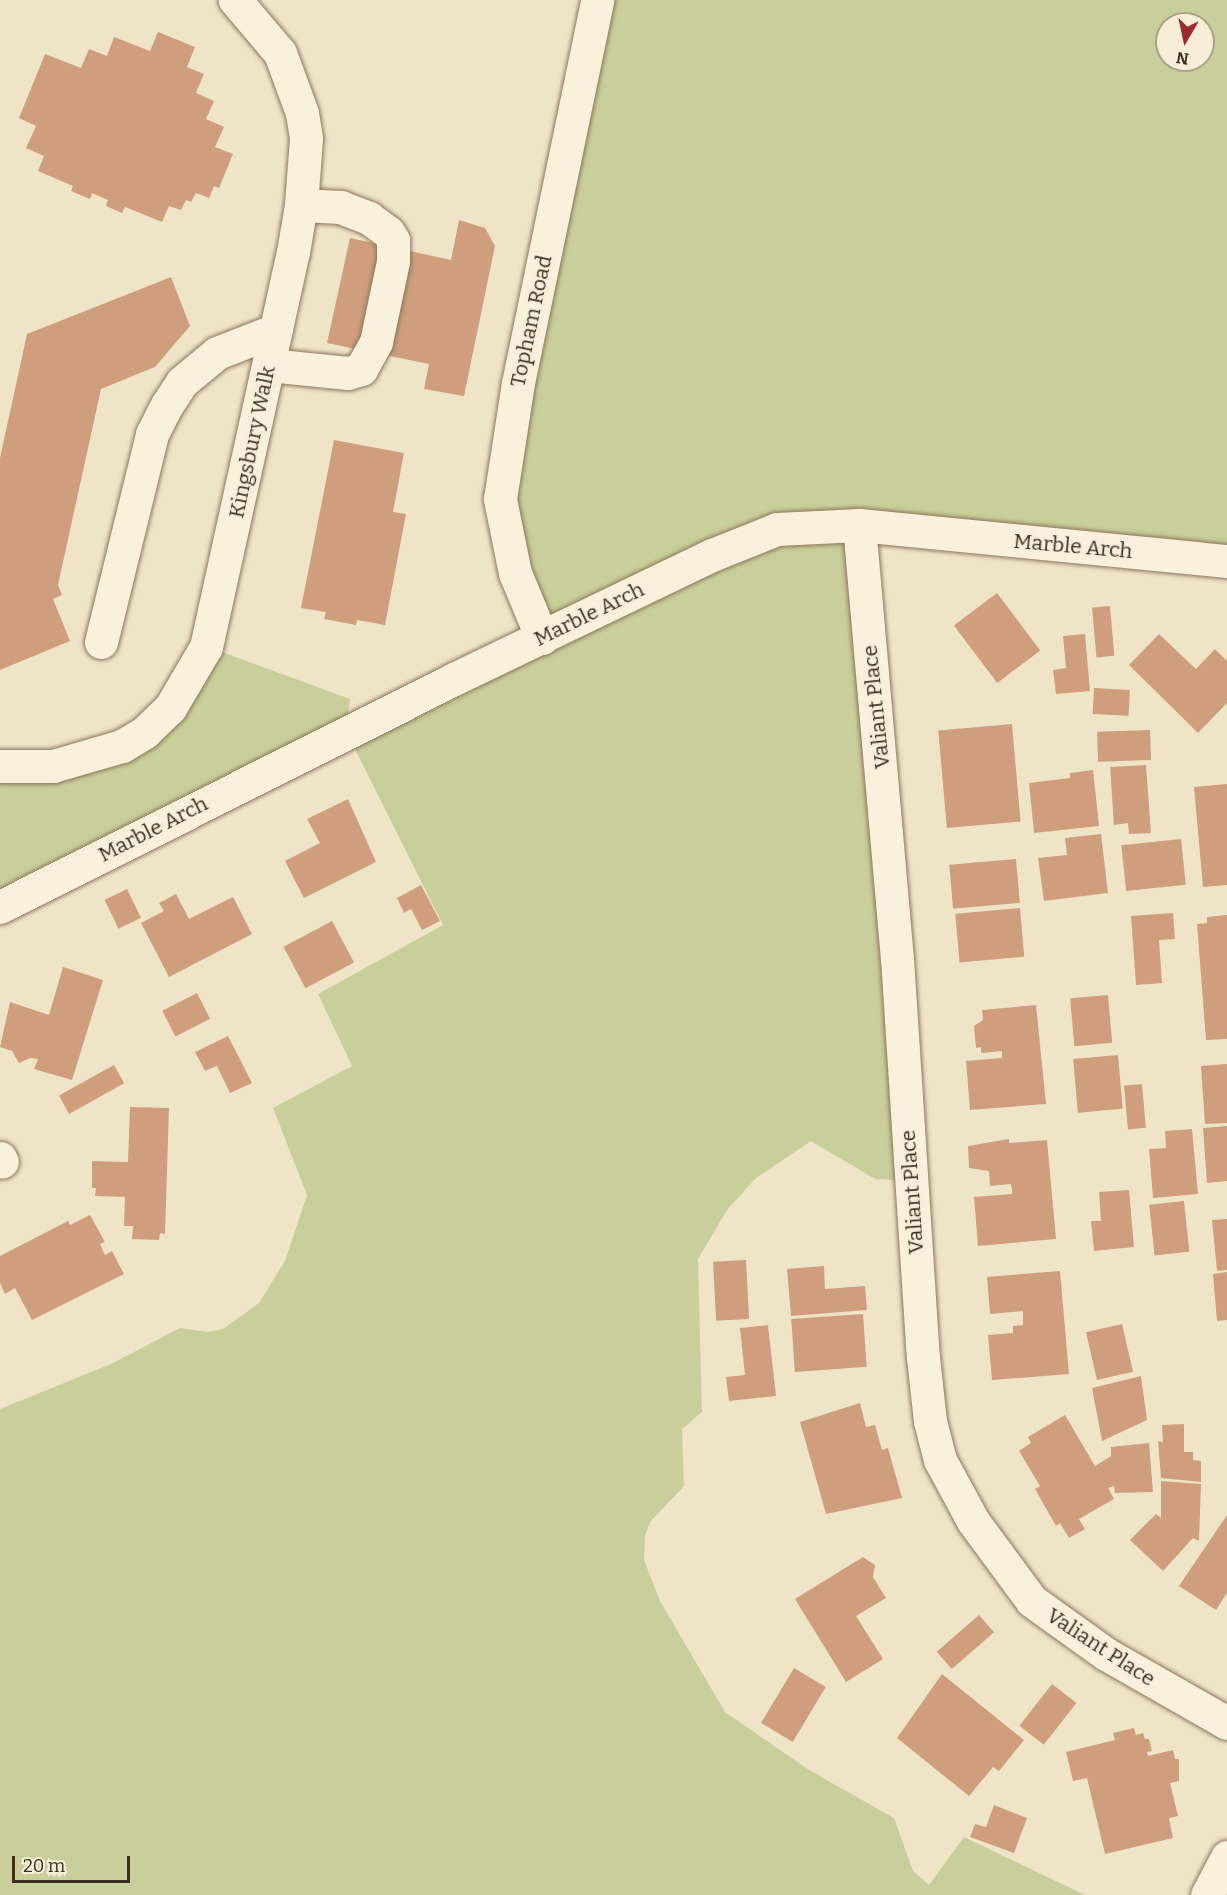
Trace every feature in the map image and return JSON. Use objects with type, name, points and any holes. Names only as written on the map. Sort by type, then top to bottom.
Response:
[{"type":"street","name":"Kingsbury Walk","points":[[0,766],[23,769],[88,759],[145,732],[170,708],[206,647],[276,330],[301,205],[306,138],[302,113],[280,53],[235,0]]},
{"type":"street","name":"Topham Road","points":[[542,638],[515,573],[500,499],[518,383],[597,0]]},
{"type":"street","points":[[268,365],[348,373],[361,369],[376,342],[393,261],[393,240],[388,232],[369,218],[341,207],[301,205]]},
{"type":"street","points":[[101,642],[152,434],[167,405],[182,382],[208,359],[276,330]]},
{"type":"street","name":"Marble Arch","points":[[0,907],[712,555],[777,529],[859,525],[1227,561]]},
{"type":"street","name":"Valiant Place","points":[[859,525],[897,958],[922,1357],[930,1421],[940,1460],[973,1521],[1032,1601],[1106,1654],[1227,1723]]},
{"type":"street","points":[[1207,1895],[1227,1857]]},
{"type":"green space","points":[[596,0],[1227,0],[1227,559],[860,525],[913,1181],[875,1179],[811,1141],[756,1178],[727,1210],[698,1259],[702,1412],[682,1429],[684,1486],[650,1522],[645,1536],[644,1560],[660,1601],[725,1712],[809,1770],[894,1818],[913,1871],[929,1885],[964,1837],[1085,1895],[0,1895],[0,1409],[111,1364],[180,1328],[208,1332],[223,1329],[259,1303],[285,1261],[307,1195],[273,1108],[352,1066],[318,994],[443,925],[346,731],[0,907],[0,763],[143,729],[203,645],[350,699],[346,730],[540,638],[504,535]]},
{"type":"building","points":[[158,32],[195,47],[187,67],[204,74],[196,93],[214,101],[206,119],[224,127],[215,147],[233,154],[219,188],[214,186],[209,198],[196,193],[191,202],[186,200],[181,210],[169,206],[162,222],[125,207],[122,213],[106,206],[108,200],[92,193],[90,199],[71,191],[73,186],[38,171],[44,156],[26,148],[36,126],[19,118],[45,54],[81,68],[89,49],[107,56],[114,37],[150,51]]},
{"type":"building","points":[[459,220],[485,228],[495,246],[464,396],[424,389],[429,364],[327,343],[350,238],[451,260]]},
{"type":"building","points":[[171,277],[190,326],[155,367],[101,389],[58,585],[62,595],[53,599],[70,641],[0,670],[0,458],[27,334]]},
{"type":"building","points":[[334,440],[404,453],[393,512],[406,514],[385,625],[357,620],[356,625],[324,619],[326,612],[301,608]]},
{"type":"building","points":[[997,593],[1040,651],[997,683],[954,625]]},
{"type":"building","points":[[1110,606],[1114,656],[1096,657],[1092,608]]},
{"type":"building","points":[[1085,634],[1090,691],[1056,694],[1053,670],[1066,668],[1063,636]]},
{"type":"building","points":[[1159,634],[1196,669],[1215,649],[1227,661],[1227,703],[1198,733],[1129,665]]},
{"type":"building","points":[[1094,688],[1130,690],[1129,716],[1093,714]]},
{"type":"building","points":[[1012,724],[1021,822],[947,828],[938,730]]},
{"type":"building","points":[[1150,730],[1151,760],[1098,762],[1097,732]]},
{"type":"building","points":[[1146,765],[1151,833],[1129,834],[1128,823],[1114,825],[1110,767]]},
{"type":"building","points":[[1093,770],[1099,826],[1034,833],[1029,783],[1070,778],[1070,773]]},
{"type":"building","points":[[1227,784],[1227,885],[1203,887],[1194,787]]},
{"type":"building","points":[[348,799],[376,862],[304,898],[285,861],[320,843],[307,819]]},
{"type":"building","points":[[1101,834],[1108,893],[1044,901],[1038,858],[1067,855],[1065,838]]},
{"type":"building","points":[[1181,839],[1186,885],[1126,891],[1121,845]]},
{"type":"building","points":[[1016,859],[1020,903],[953,909],[949,865]]},
{"type":"building","points":[[421,885],[440,921],[422,930],[411,909],[404,913],[397,898]]},
{"type":"building","points":[[127,889],[141,918],[119,929],[105,900]]},
{"type":"building","points":[[176,894],[189,919],[233,897],[252,934],[169,977],[141,923],[164,911],[159,903]]},
{"type":"building","points":[[1020,908],[1024,957],[960,962],[955,914]]},
{"type":"building","points":[[1173,913],[1175,939],[1159,940],[1162,983],[1136,985],[1131,916]]},
{"type":"building","points":[[1227,915],[1227,1039],[1206,1040],[1197,924],[1207,923],[1207,917]]},
{"type":"building","points":[[332,921],[354,962],[306,988],[283,947]]},
{"type":"building","points":[[63,967],[103,980],[72,1080],[34,1069],[38,1059],[30,1058],[19,1063],[12,1051],[0,1047],[10,1002],[49,1015]]},
{"type":"building","points":[[197,993],[210,1019],[175,1037],[162,1011]]},
{"type":"building","points":[[1108,995],[1112,1043],[1074,1046],[1070,998]]},
{"type":"building","points":[[1036,1005],[1046,1104],[970,1110],[966,1061],[1002,1058],[1002,1051],[981,1053],[981,1047],[976,1048],[974,1026],[983,1020],[982,1010]]},
{"type":"building","points":[[228,1036],[252,1083],[230,1093],[217,1066],[205,1071],[195,1052]]},
{"type":"building","points":[[1118,1055],[1123,1109],[1078,1113],[1073,1059]]},
{"type":"building","points":[[1227,1064],[1227,1123],[1205,1124],[1201,1066]]},
{"type":"building","points":[[114,1065],[124,1083],[69,1114],[59,1096]]},
{"type":"building","points":[[1142,1084],[1146,1128],[1128,1129],[1124,1086]]},
{"type":"building","points":[[130,1107],[169,1108],[165,1234],[160,1233],[159,1240],[132,1239],[133,1226],[124,1226],[125,1197],[95,1196],[96,1188],[92,1188],[92,1161],[128,1162]]},
{"type":"building","points":[[1227,1126],[1227,1181],[1207,1183],[1203,1128]]},
{"type":"building","points":[[1192,1129],[1198,1194],[1153,1198],[1149,1149],[1166,1148],[1165,1131]]},
{"type":"building","points":[[1009,1139],[1009,1143],[1047,1140],[1056,1239],[978,1246],[974,1197],[1012,1194],[1012,1190],[1011,1184],[990,1186],[989,1171],[969,1168],[968,1146]]},
{"type":"building","points":[[1129,1190],[1134,1247],[1094,1251],[1091,1221],[1101,1221],[1099,1192]]},
{"type":"building","points":[[1184,1201],[1189,1252],[1155,1255],[1149,1205]]},
{"type":"building","points":[[90,1215],[105,1242],[100,1244],[105,1255],[112,1251],[124,1274],[32,1320],[15,1288],[5,1294],[0,1283],[0,1256],[68,1221],[70,1225]]},
{"type":"building","points":[[1227,1219],[1227,1270],[1217,1271],[1212,1220]]},
{"type":"building","points":[[746,1260],[749,1319],[716,1321],[713,1262]]},
{"type":"building","points":[[824,1266],[825,1289],[865,1286],[867,1310],[791,1316],[787,1269]]},
{"type":"building","points":[[1060,1271],[1069,1374],[992,1380],[988,1335],[1013,1333],[1013,1326],[1023,1325],[1023,1311],[990,1314],[987,1277]]},
{"type":"building","points":[[1227,1272],[1227,1320],[1217,1321],[1213,1274]]},
{"type":"building","points":[[863,1314],[867,1367],[795,1372],[791,1319]]},
{"type":"building","points":[[1122,1324],[1133,1372],[1097,1380],[1086,1332]]},
{"type":"building","points":[[768,1325],[776,1396],[729,1401],[726,1377],[745,1375],[740,1328]]},
{"type":"building","points":[[1141,1376],[1147,1420],[1102,1441],[1092,1388]]},
{"type":"building","points":[[860,1403],[866,1427],[875,1425],[882,1450],[888,1448],[902,1498],[826,1514],[800,1422]]},
{"type":"building","points":[[1065,1415],[1095,1466],[1111,1456],[1111,1447],[1149,1443],[1153,1492],[1115,1493],[1114,1486],[1108,1488],[1114,1499],[1079,1519],[1085,1529],[1069,1538],[1060,1523],[1056,1526],[1035,1489],[1040,1486],[1019,1451],[1031,1443],[1028,1437]]},
{"type":"building","points":[[1184,1424],[1184,1452],[1193,1452],[1193,1460],[1201,1461],[1201,1482],[1161,1478],[1158,1441],[1163,1442],[1162,1425]]},
{"type":"building","points":[[1161,1481],[1201,1484],[1199,1541],[1193,1538],[1163,1571],[1130,1540],[1156,1514],[1161,1518]]},
{"type":"building","points":[[1227,1515],[1227,1593],[1216,1610],[1179,1586]]},
{"type":"building","points":[[863,1557],[875,1565],[873,1577],[886,1598],[856,1616],[883,1659],[846,1682],[795,1599]]},
{"type":"building","points":[[979,1615],[994,1632],[952,1669],[937,1652]]},
{"type":"building","points":[[794,1668],[826,1687],[793,1742],[761,1723]]},
{"type":"building","points":[[942,1674],[1024,1740],[999,1771],[993,1767],[969,1796],[897,1738]]},
{"type":"building","points":[[1052,1684],[1076,1703],[1044,1745],[1019,1726]]},
{"type":"building","points":[[1134,1728],[1136,1735],[1143,1733],[1145,1739],[1149,1739],[1152,1751],[1147,1752],[1148,1756],[1173,1750],[1175,1759],[1179,1759],[1179,1781],[1170,1783],[1178,1816],[1169,1818],[1173,1838],[1105,1854],[1087,1778],[1073,1781],[1066,1752],[1115,1740],[1113,1733]]},
{"type":"building","points":[[994,1805],[1027,1818],[1014,1853],[970,1837],[975,1824],[986,1827]]}]
